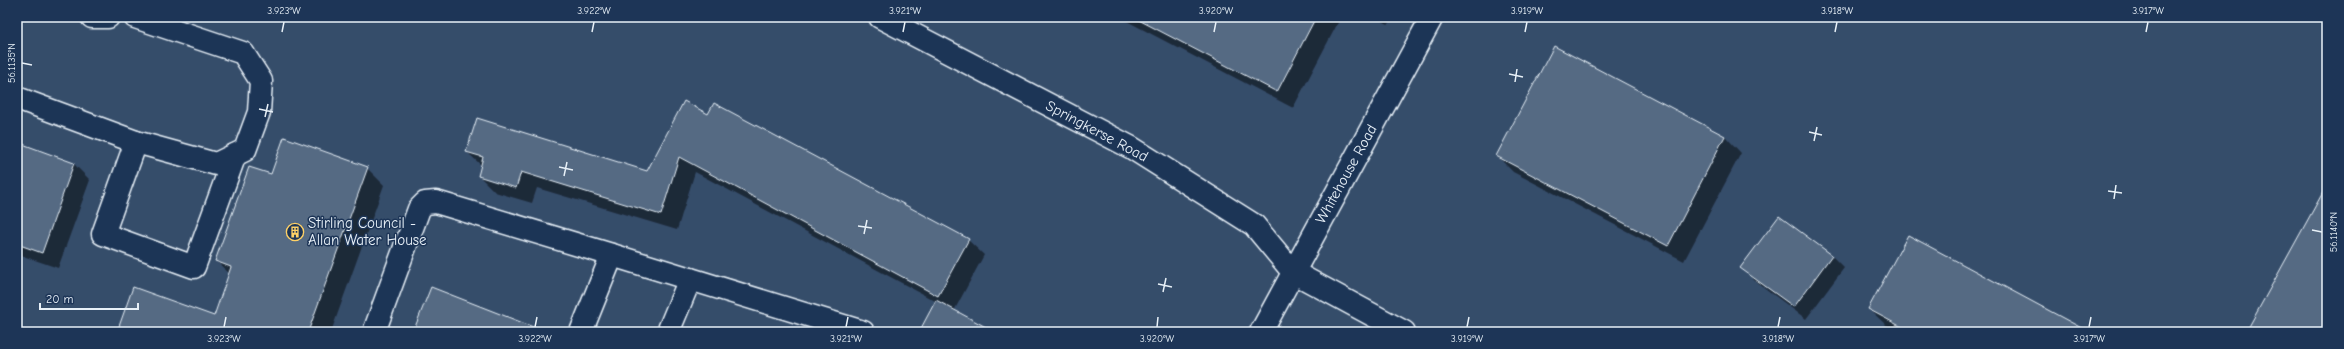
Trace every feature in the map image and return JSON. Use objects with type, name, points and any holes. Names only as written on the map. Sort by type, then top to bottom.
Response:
[{"type":"street","points":[[92,17],[108,17]]},
{"type":"street","points":[[17,98],[136,142],[216,164],[245,150],[259,112],[261,81],[243,53],[135,17]]},
{"type":"street","name":"Springkerse Road","points":[[880,17],[1132,148],[1254,225],[1293,272]]},
{"type":"street","name":"Whitehouse Road","points":[[1261,332],[1432,17]]},
{"type":"street","points":[[136,142],[103,234],[194,267],[235,155]]},
{"type":"street","points":[[374,332],[419,209],[425,203],[436,202],[863,332]]},
{"type":"street","points":[[581,332],[612,255]]},
{"type":"street","points":[[1293,272],[1404,332]]},
{"type":"street","points":[[668,332],[690,279]]},
{"type":"shaded area","points":[[17,17],[2327,17],[2327,332],[17,332]]},
{"type":"building","points":[[1133,17],[1316,17],[1277,92]]},
{"type":"building","points":[[1554,46],[1725,136],[1668,246],[1496,156]]},
{"type":"building","points":[[684,101],[708,114],[714,103],[969,239],[938,296],[679,157],[661,215],[521,172],[516,188],[478,176],[483,157],[466,152],[477,118],[647,171]]},
{"type":"building","name":"Stirling Council - Allan Water House","points":[[284,137],[368,167],[308,332],[117,332],[133,287],[214,316],[231,267],[215,261],[249,167],[271,174]]},
{"type":"building","points":[[17,142],[74,163],[42,253],[17,244]]},
{"type":"building","points":[[2327,185],[2327,332],[2246,332]]},
{"type":"building","points":[[1779,216],[1832,255],[1794,307],[1740,268]]},
{"type":"building","points":[[1908,235],[2089,332],[1911,332],[1868,309]]},
{"type":"building","points":[[431,287],[541,330],[540,332],[413,332]]},
{"type":"building","points":[[936,300],[995,332],[919,332]]},
{"type":"place","name":"Stirling Council - Allan Water House","points":[[295,232]]}]
